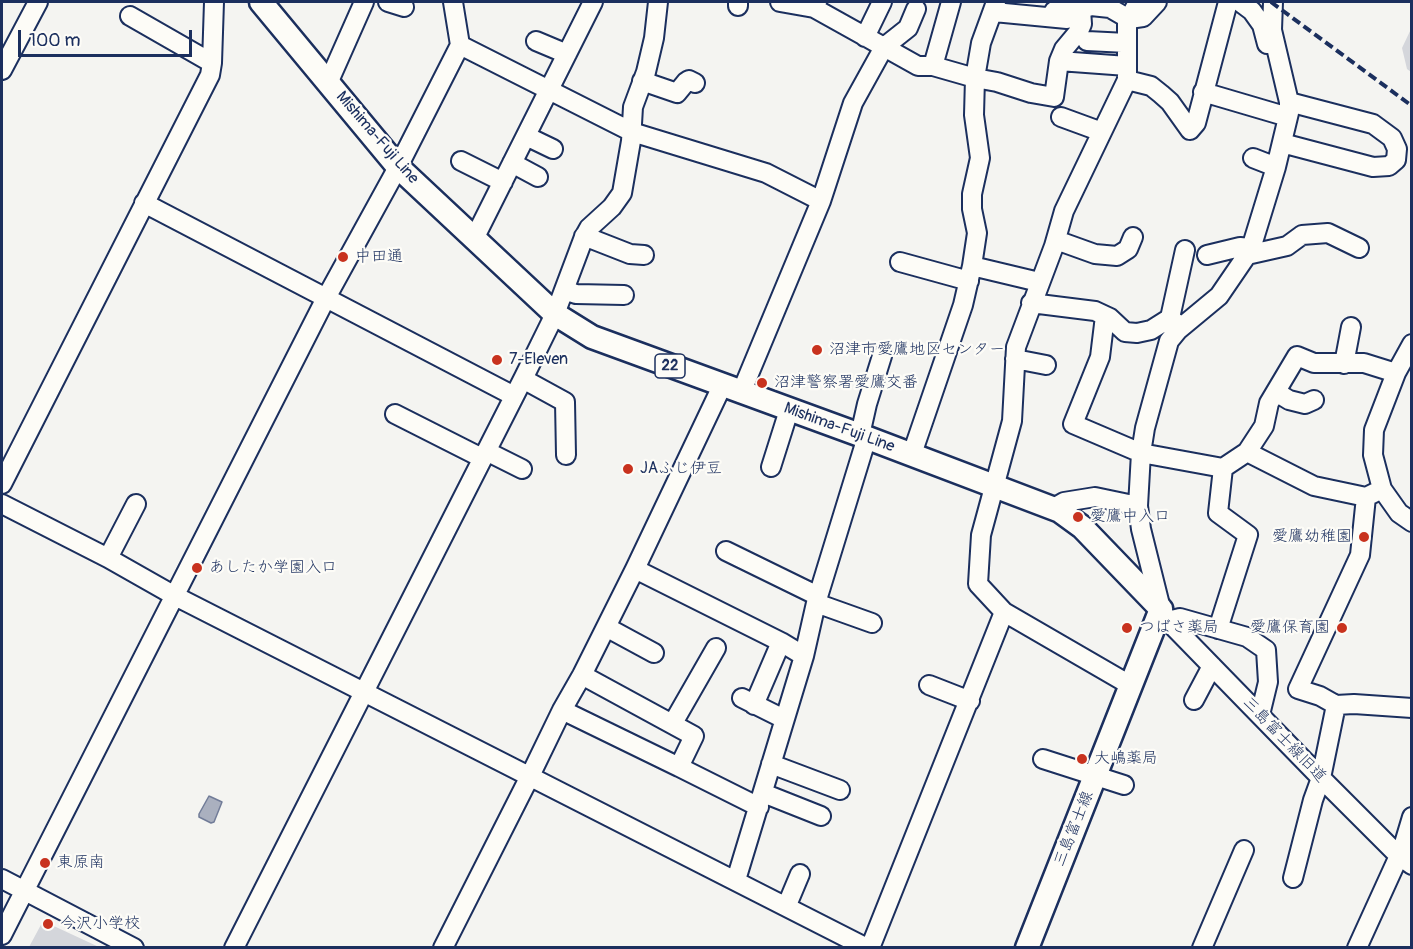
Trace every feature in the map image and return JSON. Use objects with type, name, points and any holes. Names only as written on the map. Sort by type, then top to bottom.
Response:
[{"type":"main road","name":"Mishima-Fuji Line","points":[[261,2],[329,81],[398,167],[555,314],[592,337],[912,454],[1060,511],[1082,527],[1165,615]]},
{"type":"main road","name":"三島富士線","points":[[1027,948],[1130,685],[1165,615]]},
{"type":"street","points":[[4,60],[38,2]]},
{"type":"street","points":[[2,484],[210,75],[214,2]]},
{"type":"street","points":[[329,81],[364,2]]},
{"type":"street","points":[[2,935],[326,298],[398,167],[459,45],[453,2]]},
{"type":"street","points":[[474,239],[591,2]]},
{"type":"street","points":[[234,948],[555,314],[584,236],[622,193],[632,132],[633,107],[654,38],[658,2]]},
{"type":"street","points":[[780,2],[815,5],[865,37],[918,66],[933,66],[1031,93],[1054,97],[1059,61],[1079,31],[1081,15],[1091,6],[1110,8],[1129,19],[1143,17],[1157,2]]},
{"type":"street","points":[[865,37],[882,2]]},
{"type":"street","points":[[933,66],[951,2]]},
{"type":"street","points":[[1130,685],[1004,612],[978,584],[981,535],[1012,421],[1016,347],[1065,211],[1127,73],[1127,22],[1138,2]]},
{"type":"street","points":[[1059,61],[1127,73],[1151,86],[1170,102],[1190,130],[1196,123],[1228,2]]},
{"type":"street","points":[[1240,2],[1252,11],[1262,25],[1287,112]]},
{"type":"street","points":[[1031,303],[1095,312],[1110,318],[1125,332],[1137,333],[1175,323],[1219,296],[1249,252],[1282,143],[1287,112],[1272,30],[1273,2]]},
{"type":"street","points":[[912,454],[963,305],[970,273],[976,233],[972,194],[980,158],[974,115],[975,78],[981,43],[995,7],[1081,15]]},
{"type":"street","points":[[443,948],[562,710],[731,389],[821,201],[854,103],[884,47],[908,28],[916,9]]},
{"type":"street","points":[[1054,11],[1081,15]]},
{"type":"street","points":[[130,16],[212,63]]},
{"type":"street","points":[[536,40],[567,54]]},
{"type":"street","points":[[1087,41],[1127,43]]},
{"type":"street","points":[[459,45],[632,132],[766,173],[821,201]]},
{"type":"street","points":[[642,81],[677,93],[689,80],[695,83]]},
{"type":"street","points":[[1203,92],[1287,112],[1373,124],[1392,138],[1397,149],[1396,160],[1389,166],[1373,167],[1282,143]]},
{"type":"street","points":[[1061,117],[1102,132]]},
{"type":"street","points":[[526,136],[553,149]]},
{"type":"street","points":[[1253,158],[1276,167]]},
{"type":"street","points":[[461,161],[503,182]]},
{"type":"street","points":[[512,163],[538,177]]},
{"type":"street","points":[[144,203],[514,396]]},
{"type":"street","points":[[1207,255],[1240,247],[1249,252],[1287,246],[1302,235],[1328,232],[1359,248]]},
{"type":"street","points":[[584,236],[630,254],[644,255]]},
{"type":"street","points":[[1056,240],[1095,254],[1117,256],[1128,249],[1133,237]]},
{"type":"street","points":[[1185,250],[1175,323],[1169,341],[1149,381],[1138,506],[1141,529],[1165,615],[1247,637],[1266,650],[1268,685],[1260,715]]},
{"type":"street","points":[[900,262],[1039,282]]},
{"type":"street","points":[[564,290],[576,294],[624,296]]},
{"type":"street","points":[[1105,316],[1100,357],[1073,424],[1141,453],[1223,468],[1247,452],[1264,426],[1269,403],[1297,356],[1314,363],[1364,363],[1396,373]]},
{"type":"street","points":[[1344,364],[1351,327]]},
{"type":"street","points":[[1298,689],[1360,555],[1374,493],[1374,430],[1396,373],[1411,345]]},
{"type":"street","points":[[736,880],[804,656],[817,600],[863,436],[867,404],[882,356]]},
{"type":"street","points":[[1015,360],[1046,364]]},
{"type":"street","points":[[523,379],[565,402],[566,455]]},
{"type":"street","points":[[1276,392],[1289,400],[1305,404],[1314,400]]},
{"type":"street","points":[[771,466],[789,410]]},
{"type":"street","points":[[395,414],[484,455],[522,469]]},
{"type":"street","points":[[1247,452],[1314,486],[1374,493],[1412,522]]},
{"type":"street","points":[[1218,629],[1248,535],[1218,513],[1223,468]]},
{"type":"street","points":[[1052,508],[1064,502],[1095,497],[1138,506]]},
{"type":"street","points":[[2,504],[364,693],[787,905],[868,948],[970,701],[1004,612]]},
{"type":"street","points":[[108,558],[136,504]]},
{"type":"street","points":[[726,551],[817,600],[872,623]]},
{"type":"street","points":[[635,569],[781,642],[804,656]]},
{"type":"street","name":"三島富士線旧道","points":[[1165,615],[1321,778],[1406,854]]},
{"type":"street","points":[[606,627],[654,653]]},
{"type":"street","points":[[781,642],[748,701],[784,719]]},
{"type":"street","points":[[673,723],[716,648]]},
{"type":"street","points":[[1194,700],[1212,666]]},
{"type":"street","points":[[582,675],[694,736],[679,767]]},
{"type":"street","points":[[930,685],[970,701]]},
{"type":"street","points":[[1268,685],[1298,689],[1320,696],[1336,705],[1412,708]]},
{"type":"street","points":[[1293,878],[1321,778],[1336,705]]},
{"type":"street","points":[[562,710],[679,767],[761,800],[821,816]]},
{"type":"street","points":[[1043,759],[1124,785]]},
{"type":"street","points":[[771,764],[840,789]]},
{"type":"street","points":[[1357,948],[1406,854],[1412,818]]},
{"type":"street","points":[[1202,948],[1244,850]]},
{"type":"street","points":[[787,905],[800,874]]},
{"type":"street","points":[[2,879],[134,948]]},
{"type":"shaded area","points":[[1411,29],[1411,72],[1407,69],[1402,48]]},
{"type":"shaded area","points":[[43,921],[99,947],[29,947]]},
{"type":"water","points":[[209,796],[222,802],[214,822],[211,823],[199,817]]},
{"type":"railway","points":[[1271,2],[1412,106]]},
{"type":"place","name":"中田通","points":[[343,257]]},
{"type":"place","name":"沼津市愛鷹地区センター","points":[[817,350]]},
{"type":"place","name":"7-Eleven","points":[[497,360]]},
{"type":"place","name":"沼津警察署愛鷹交番","points":[[762,383]]},
{"type":"place","name":"JAふじ伊豆","points":[[628,469]]},
{"type":"place","name":"愛鷹中入口","points":[[1078,517]]},
{"type":"place","name":"愛鷹幼稚園","points":[[1364,537]]},
{"type":"place","name":"あしたか学園入口","points":[[197,568]]},
{"type":"place","name":"つばさ薬局","points":[[1127,628]]},
{"type":"place","name":"愛鷹保育園","points":[[1342,628]]},
{"type":"place","name":"大嶋薬局","points":[[1082,759]]},
{"type":"place","name":"東原南","points":[[45,863]]},
{"type":"place","name":"今沢小学校","points":[[48,924]]}]
